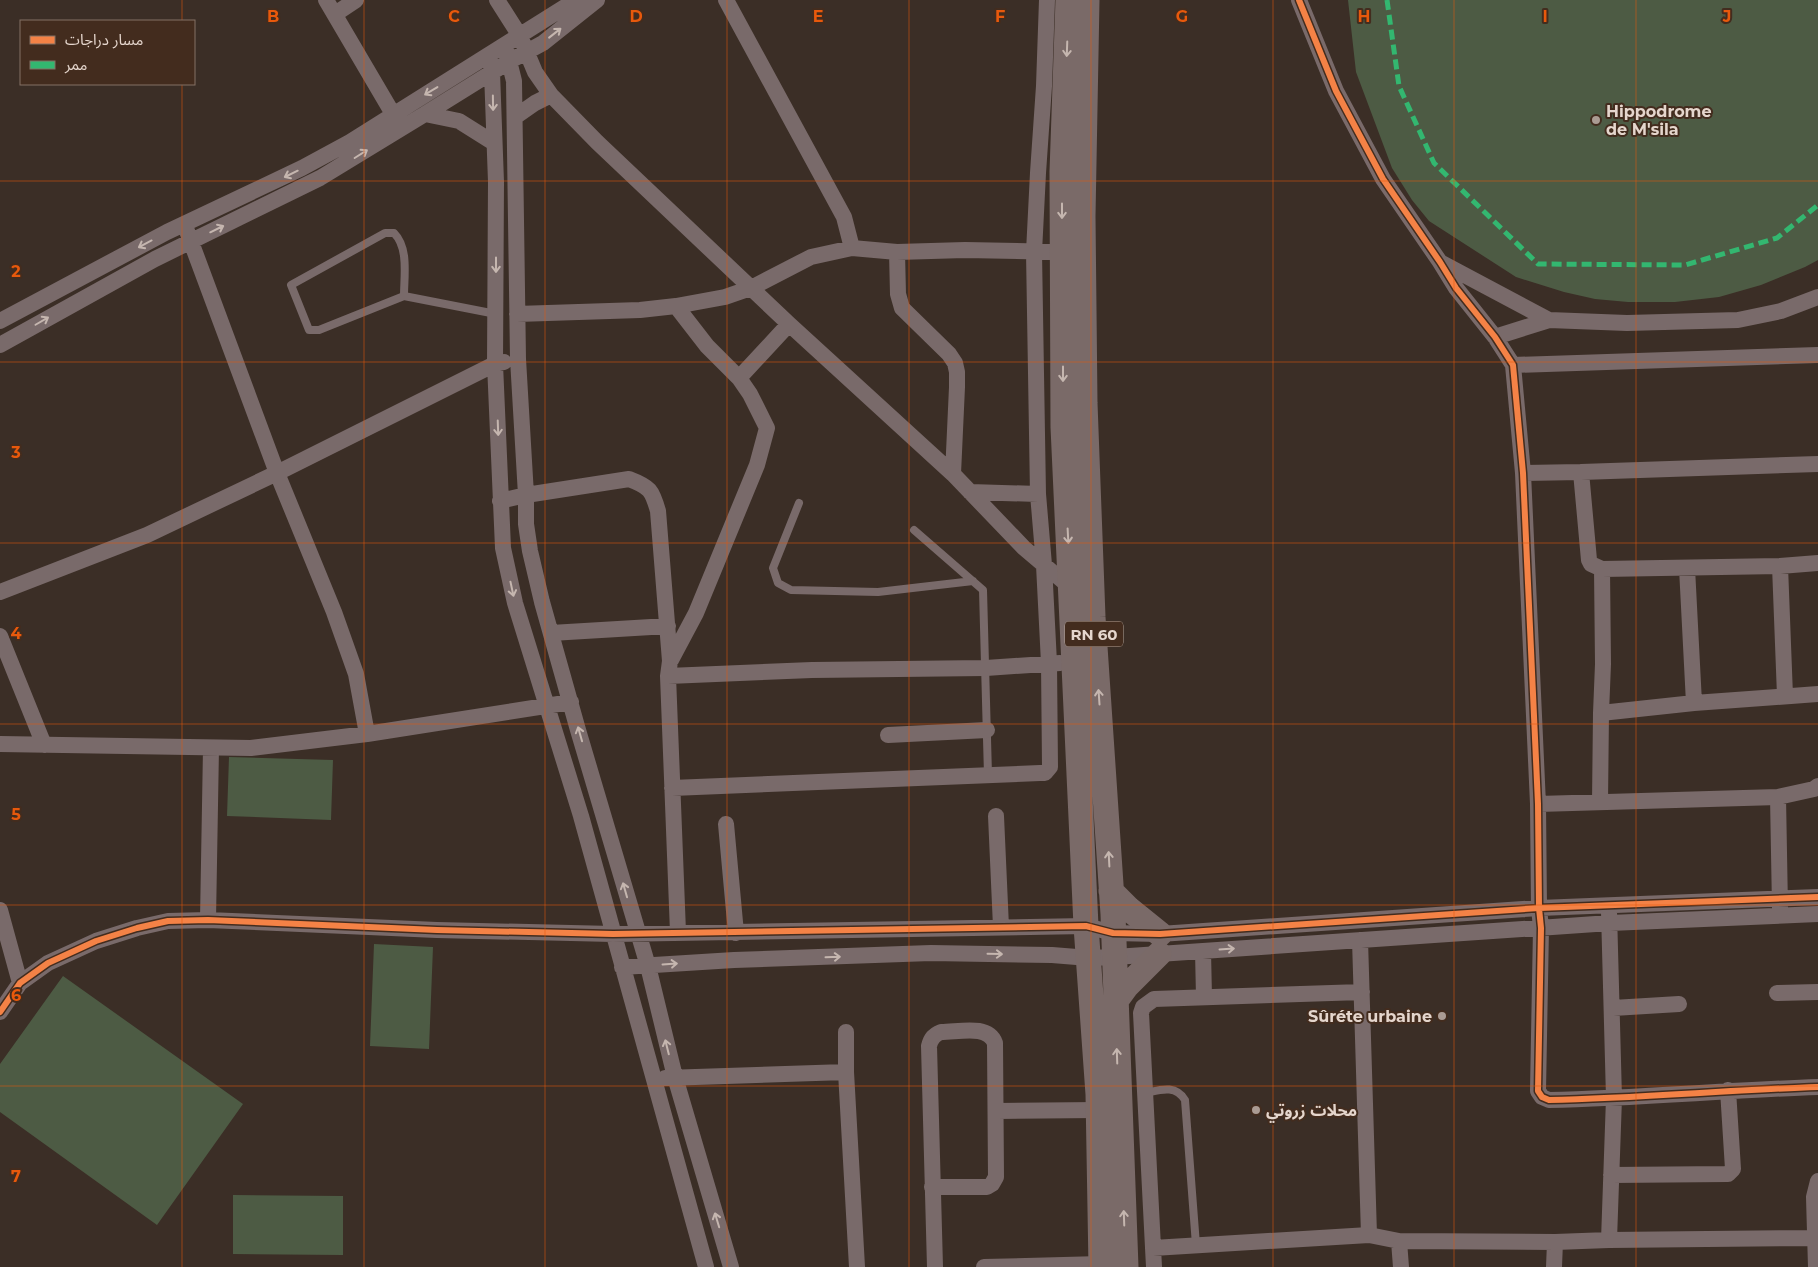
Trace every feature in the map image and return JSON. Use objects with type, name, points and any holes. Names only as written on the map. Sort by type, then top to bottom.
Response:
[{"type":"main road","name":"RN 60","points":[[1068,0],[1062,172],[1062,252],[1063,427],[1070,587],[1086,926],[1126,1267]]},
{"type":"main road","name":"RN 60","points":[[1088,0],[1083,216],[1085,403],[1093,617],[1111,891],[1115,1002],[1090,1266]]},
{"type":"main road","points":[[1111,891],[1159,944],[1115,1002]]},
{"type":"street","points":[[356,0],[330,7],[393,114]]},
{"type":"street","points":[[497,0],[520,36],[538,77],[550,95],[789,324],[953,474],[1024,548],[1070,587]]},
{"type":"street","points":[[0,345],[146,264],[320,178],[492,72],[520,36],[576,0]]},
{"type":"street","points":[[0,321],[167,232],[302,168],[350,142],[489,54],[526,52],[543,43],[597,0]]},
{"type":"street","points":[[726,0],[844,217],[852,248]]},
{"type":"street","points":[[672,788],[1040,773],[1048,770],[1051,764],[1049,663],[1038,494],[1034,252],[1044,86],[1046,0]]},
{"type":"street","points":[[1298,0],[1336,91],[1383,179],[1456,288],[1495,337],[1513,365],[1523,473],[1538,804],[1540,928],[1538,1091],[1542,1097],[1549,1100],[1818,1087]]},
{"type":"street","points":[[507,53],[514,81],[516,117],[518,360],[526,524],[530,551],[551,632],[648,966],[675,1077],[730,1267]]},
{"type":"street","points":[[489,54],[492,72],[494,143],[495,364],[500,501],[504,548],[515,603],[581,816],[706,1267]]},
{"type":"street","points":[[516,117],[550,95]]},
{"type":"street","points":[[425,114],[458,121],[494,143]]},
{"type":"street","points":[[184,224],[277,473],[356,674],[367,734]]},
{"type":"street","points":[[517,314],[640,310],[725,297],[751,288],[811,257],[852,248],[897,252],[965,250],[1062,252]]},
{"type":"street","points":[[897,252],[898,294],[902,308],[949,354],[955,364],[957,387],[953,474]]},
{"type":"street","points":[[1440,262],[1549,320]]},
{"type":"street","points":[[1495,337],[1549,320],[1627,324],[1738,320],[1781,311],[1818,297]]},
{"type":"street","points":[[669,668],[696,613],[757,465],[767,428],[750,394],[738,378],[707,346],[676,306]]},
{"type":"street","points":[[738,378],[789,324]]},
{"type":"street","points":[[1513,365],[1818,355]]},
{"type":"street","points":[[0,592],[147,535],[277,473],[495,364],[518,360]]},
{"type":"street","points":[[1523,473],[1818,464]]},
{"type":"street","points":[[1581,472],[1589,560],[1591,564],[1602,569],[1780,566],[1818,563]]},
{"type":"street","points":[[500,501],[526,495],[629,479],[644,484],[653,494],[658,511],[668,626],[678,932]]},
{"type":"street","points":[[970,492],[1038,494]]},
{"type":"street","points":[[1780,566],[1785,696]]},
{"type":"street","points":[[1687,568],[1694,703]]},
{"type":"street","points":[[1600,802],[1603,664],[1602,569]]},
{"type":"street","points":[[551,632],[668,626]]},
{"type":"street","points":[[0,636],[44,745]]},
{"type":"street","points":[[669,668],[830,670],[986,668],[1074,662]]},
{"type":"street","points":[[1601,713],[1694,703],[1818,694]]},
{"type":"street","points":[[0,744],[251,748],[367,734],[546,704],[571,702]]},
{"type":"street","points":[[888,735],[987,730]]},
{"type":"street","points":[[208,920],[212,748]]},
{"type":"street","points":[[1538,804],[1778,797],[1814,789],[1818,786]]},
{"type":"street","points":[[1778,797],[1780,914]]},
{"type":"street","points":[[996,816],[1001,927]]},
{"type":"street","points":[[726,824],[736,933]]},
{"type":"street","points":[[622,968],[734,960],[930,953],[1052,955],[1089,958],[1114,945],[1159,944],[1539,908],[1780,898],[1816,894]]},
{"type":"street","points":[[1609,905],[1614,1098],[1609,1240]]},
{"type":"street","points":[[0,910],[20,983]]},
{"type":"street","points":[[0,1012],[20,983],[48,963],[96,941],[137,928],[168,921],[208,920],[437,930],[613,934],[638,932],[736,933],[1086,926],[1114,945],[1159,944],[1203,951],[1540,928],[1780,914],[1818,914]]},
{"type":"street","points":[[1360,940],[1369,1236]]},
{"type":"street","points":[[1203,951],[1204,997]]},
{"type":"street","points":[[1154,1267],[1144,1093],[1141,1013],[1143,1007],[1154,1000],[1362,992]]},
{"type":"street","points":[[1777,993],[1818,992]]},
{"type":"street","points":[[1613,1008],[1679,1004]]},
{"type":"street","points":[[932,1187],[987,1187],[992,1184],[996,1177],[995,1044],[989,1033],[982,1031],[942,1032],[935,1034],[929,1046],[932,1187],[935,1267]]},
{"type":"street","points":[[846,1032],[846,1072],[858,1267]]},
{"type":"street","points":[[654,1079],[846,1072]]},
{"type":"street","points":[[1611,1176],[1728,1174],[1732,1172],[1728,1090]]},
{"type":"street","points":[[997,1111],[1144,1093]]},
{"type":"street","points":[[1816,1267],[1814,1197],[1818,1181]]},
{"type":"street","points":[[1153,1248],[1369,1236],[1399,1241],[1554,1242],[1815,1238]]},
{"type":"street","points":[[1399,1241],[1401,1267]]},
{"type":"street","points":[[1554,1242],[1554,1267]]},
{"type":"street","points":[[984,1267],[1090,1266]]},
{"type":"lane","points":[[404,296],[404,260],[401,240],[394,233],[385,233],[291,285],[310,330],[319,330],[404,296],[496,314]]},
{"type":"lane","points":[[799,502],[773,568],[778,583],[791,590],[878,592],[973,581]]},
{"type":"lane","points":[[914,530],[983,590],[988,776]]},
{"type":"lane","points":[[1144,1093],[1168,1089],[1181,1094],[1185,1100],[1196,1245]]},
{"type":"green space","name":"Hippodrome de M'sila","points":[[1348,0],[1818,0],[1818,260],[1761,285],[1719,297],[1675,302],[1628,302],[1595,299],[1564,292],[1516,277],[1429,221],[1412,200],[1392,168],[1356,72]]},
{"type":"green space","points":[[229,757],[333,760],[331,820],[227,816]]},
{"type":"green space","points":[[374,944],[433,947],[429,1049],[370,1046]]},
{"type":"green space","points":[[63,976],[243,1104],[157,1225],[0,1112],[0,1064]]},
{"type":"green space","points":[[233,1195],[343,1196],[343,1255],[233,1254]]},
{"type":"marked path","points":[[1387,0],[1399,86],[1434,163],[1538,264],[1685,265],[1777,238],[1818,205]]},
{"type":"cycle path","points":[[1299,0],[1336,91],[1383,179],[1456,288],[1495,337],[1513,365],[1523,473],[1538,804],[1539,908],[1541,928],[1538,1091],[1542,1097],[1549,1100],[1818,1087]]},
{"type":"cycle path","points":[[0,1012],[20,983],[48,963],[96,941],[137,928],[168,921],[208,920],[437,930],[613,934],[1086,926],[1113,933],[1160,934],[1539,908],[1818,897]]},
{"type":"place","name":"Hippodrome de M'sila","points":[[1596,120]]},
{"type":"place","name":"Sûréte urbaine","points":[[1442,1016]]},
{"type":"place","name":"محلات زروتي","points":[[1256,1110]]}]
